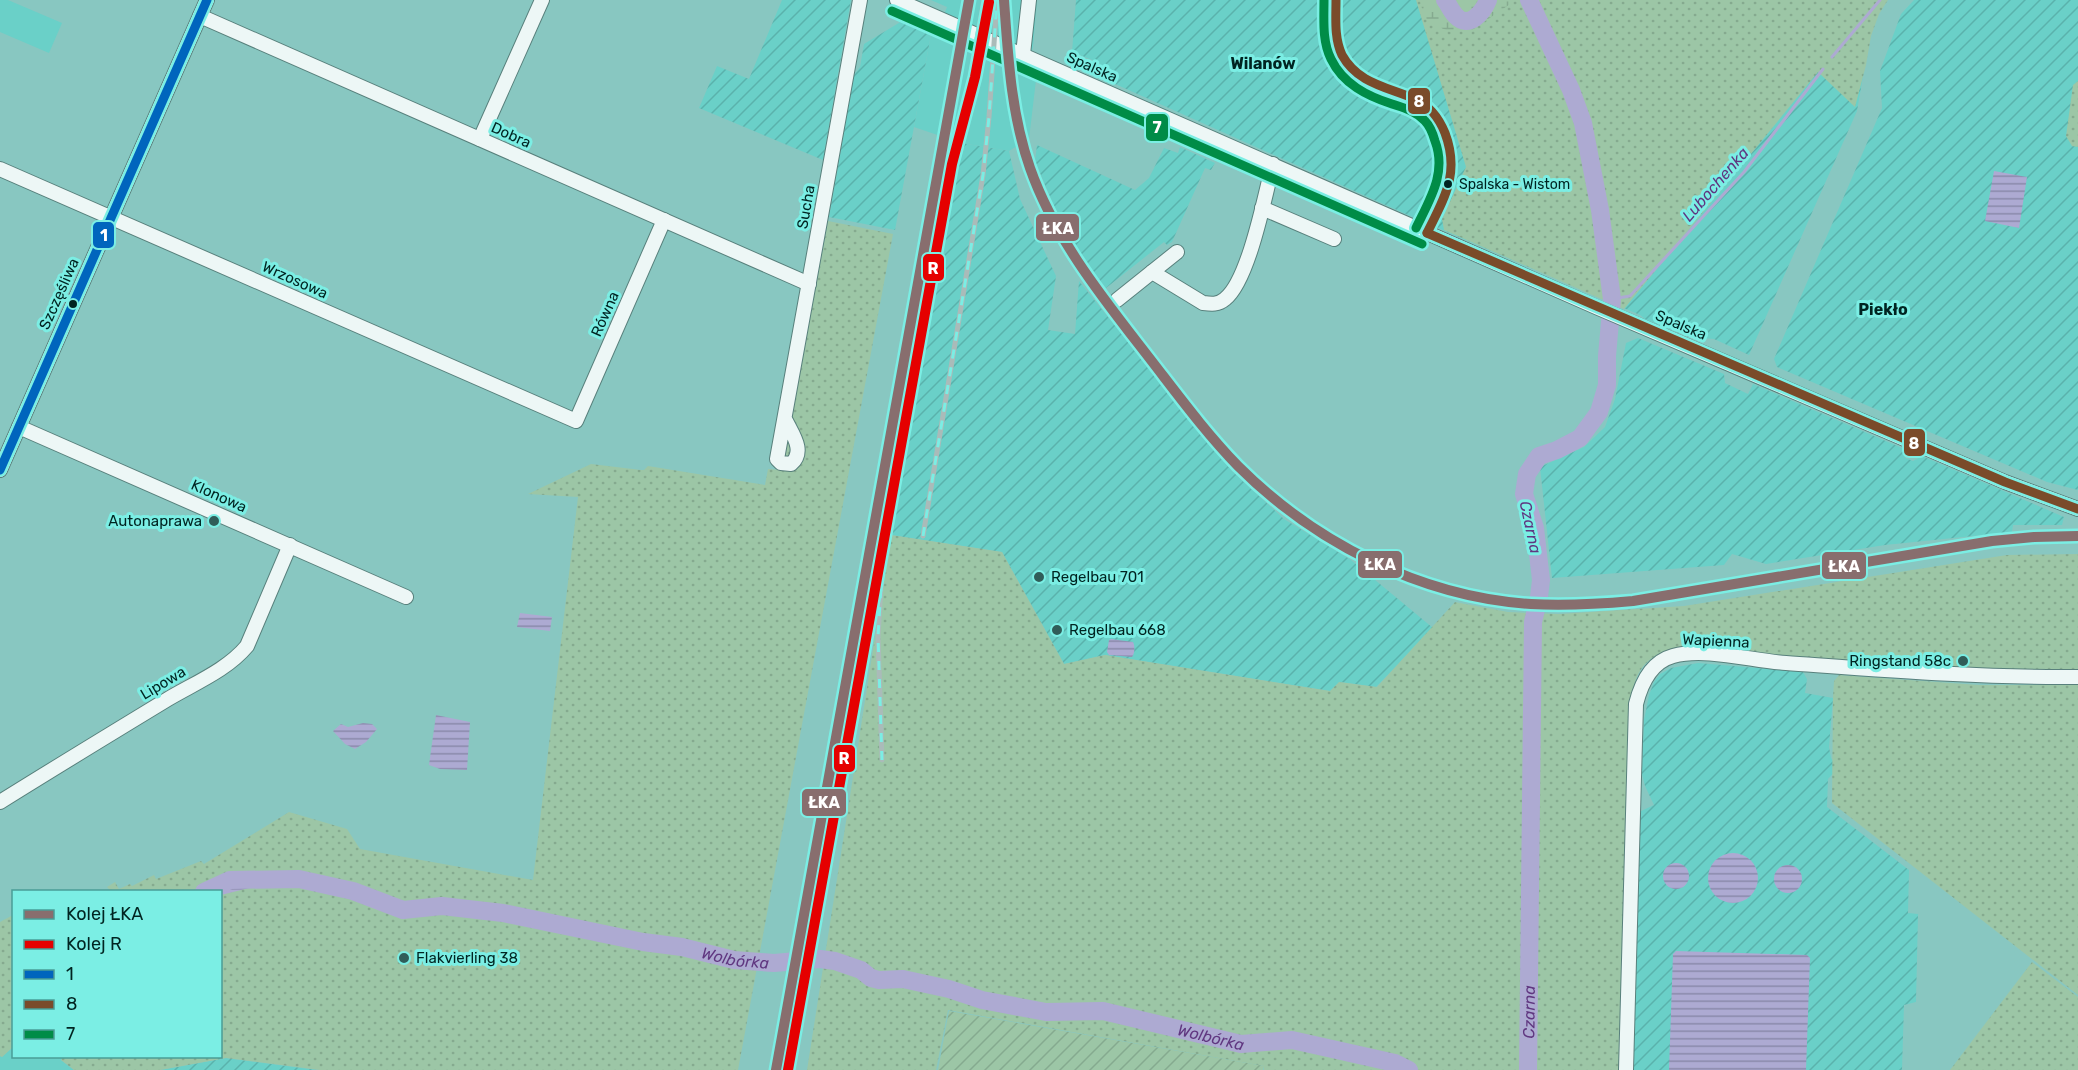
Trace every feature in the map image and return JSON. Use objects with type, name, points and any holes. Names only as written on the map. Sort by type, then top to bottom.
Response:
[{"type":"street","name":"Szczęśliwa","points":[[0,470],[207,0]]},
{"type":"street","points":[[480,139],[542,0]]},
{"type":"street","name":"Sucha","points":[[785,419],[860,0]]},
{"type":"street","name":"Spalska","points":[[897,0],[1633,323],[2005,482],[2078,509]]},
{"type":"street","points":[[1023,54],[1029,0]]},
{"type":"street","name":"Dobra","points":[[200,16],[809,284]]},
{"type":"street","points":[[1152,272],[1203,303],[1212,304],[1224,299],[1235,286],[1250,252],[1273,164]]},
{"type":"street","name":"Wrzosowa","points":[[0,169],[576,421]]},
{"type":"street","points":[[1262,208],[1334,239]]},
{"type":"street","name":"Równa","points":[[576,421],[664,220]]},
{"type":"street","points":[[1117,300],[1177,252]]},
{"type":"street","name":"Klonowa","points":[[19,427],[406,597]]},
{"type":"street","name":"Lipowa","points":[[0,802],[239,656],[247,646],[290,545]]},
{"type":"street","name":"Wapienna","points":[[1626,1070],[1636,704],[1647,675],[1661,661],[1683,655],[1708,655],[1782,663],[1974,676],[2078,677]]},
{"type":"shaded area","points":[[0,0],[8,0],[62,23],[49,53],[0,32]]},
{"type":"shaded area","points":[[782,0],[851,0],[823,160],[699,108],[717,66],[749,79]]},
{"type":"shaded area","points":[[931,0],[1037,0],[1033,47],[1026,72],[1036,80],[1029,139],[1009,151],[961,143],[914,127],[932,29],[938,31],[947,7]]},
{"type":"shaded area","points":[[1076,0],[1887,0],[1878,14],[1870,35],[1857,111],[1749,355],[1714,339],[1689,337],[1645,319],[1095,75],[1100,63],[1072,52]]},
{"type":"shaded area","points":[[1914,0],[2078,0],[2078,490],[2047,482],[1777,367],[1774,359],[1882,108],[1880,71],[1901,14]]},
{"type":"shaded area","points":[[907,18],[932,29],[895,230],[829,217],[854,75],[860,67],[864,44]]},
{"type":"shaded area","points":[[961,143],[1009,151],[1020,199],[1056,276],[1048,330],[1075,334],[1079,281],[1232,471],[1284,519],[1351,560],[1433,628],[1376,687],[1340,682],[1330,691],[1105,655],[1064,664],[1002,552],[891,535]]},
{"type":"shaded area","points":[[1037,145],[1135,190],[1149,178],[1164,148],[1178,153],[1180,147],[1215,163],[1211,170],[1205,168],[1172,242],[1167,245],[1164,242],[1106,288],[1091,270],[1061,223],[1035,161]]},
{"type":"shaded area","points":[[1994,171],[2027,177],[2019,228],[1985,221]]},
{"type":"shaded area","points":[[1638,338],[1724,374],[1725,383],[1748,394],[1753,384],[1902,448],[1905,458],[1913,461],[1922,456],[2064,517],[2062,525],[2013,525],[2012,532],[1885,545],[1766,564],[1732,554],[1724,565],[1552,578],[1540,467],[1584,447],[1605,427],[1615,399],[1626,343]]},
{"type":"shaded area","points":[[520,613],[552,617],[550,631],[517,627]]},
{"type":"shaded area","points":[[1111,639],[1133,642],[1132,657],[1109,655],[1107,652]]},
{"type":"shaded area","points":[[1698,663],[1803,672],[1807,679],[1805,693],[1833,698],[1829,747],[1831,758],[1838,768],[1828,779],[1827,807],[1909,870],[1908,913],[1918,914],[1916,1002],[1904,1005],[1902,1070],[1633,1070],[1639,812],[1654,805],[1642,774],[1644,720],[1649,695],[1660,674],[1671,668]]},
{"type":"shaded area","points":[[436,715],[470,722],[467,770],[440,769],[429,765]]},
{"type":"shaded area","points":[[363,723],[372,724],[377,729],[366,742],[355,749],[345,744],[333,731],[341,724],[348,727]]},
{"type":"shaded area","points":[[1733,853],[1751,860],[1758,878],[1751,896],[1733,903],[1715,896],[1708,878],[1715,860]]},
{"type":"shaded area","points":[[1676,863],[1685,867],[1689,876],[1685,885],[1676,889],[1667,885],[1663,876],[1667,867]]},
{"type":"shaded area","points":[[1788,865],[1798,869],[1802,879],[1798,889],[1788,893],[1778,889],[1774,879],[1778,869]]},
{"type":"shaded area","points":[[242,875],[249,888],[222,895],[222,890],[202,890],[209,887],[229,877]]},
{"type":"shaded area","points":[[1676,951],[1807,955],[1810,958],[1806,1070],[1669,1070],[1673,954]]},
{"type":"shaded area","points":[[12,1048],[12,1058],[63,1058],[61,1060],[74,1070],[0,1070],[0,1056],[2,1057]]},
{"type":"shaded area","points":[[226,1058],[317,1070],[161,1070]]},
{"type":"green space","points":[[1416,0],[1888,0],[1879,14],[1871,36],[1855,107],[1818,72],[1624,309],[1444,230],[1442,219],[1466,167]]},
{"type":"green space","points":[[1420,0],[1516,0],[1472,30],[1451,32],[1434,25],[1424,17]]},
{"type":"green space","points":[[2078,81],[2078,147],[2072,146],[2066,136],[2073,85]]},
{"type":"green space","points":[[828,221],[893,234],[738,1070],[320,1070],[226,1058],[160,1070],[74,1070],[61,1060],[62,1058],[222,1058],[222,890],[110,890],[107,887],[115,882],[119,889],[130,884],[132,886],[154,875],[156,879],[201,861],[204,864],[289,812],[347,829],[360,849],[533,880],[578,497],[528,494],[591,464],[641,470],[648,466],[765,485],[768,469],[782,470]]},
{"type":"green space","points":[[891,535],[1002,552],[1064,664],[1105,655],[1330,691],[1339,682],[1377,687],[1455,602],[1508,612],[1559,614],[1684,606],[2007,555],[2078,554],[2078,672],[1987,672],[1817,660],[1683,647],[1662,653],[1646,663],[1636,678],[1632,700],[1621,1070],[1264,1070],[1264,1066],[948,1010],[936,1070],[807,1070]]},
{"type":"green space","points":[[1839,675],[1979,685],[2078,685],[2078,995],[1832,803],[1833,698],[1834,681]]},
{"type":"green space","points":[[12,916],[12,1048],[2,1057],[0,1056],[0,922]]},
{"type":"green space","points":[[2032,962],[2078,997],[2078,1070],[1950,1070]]},
{"type":"green space","points":[[949,1011],[1264,1066],[1263,1070],[938,1070]]},
{"type":"waterway","name":"Czarna","points":[[1445,0],[1456,16],[1466,21],[1475,18],[1483,10],[1488,0]]},
{"type":"waterway","name":"Czarna","points":[[1528,1070],[1533,622],[1541,580],[1535,528],[1524,494],[1527,474],[1539,456],[1580,438],[1599,412],[1607,385],[1612,299],[1600,210],[1583,123],[1571,90],[1529,0]]},
{"type":"waterway","name":"Lubochenka","points":[[1832,57],[1880,0]]},
{"type":"waterway","name":"Lubochenka","points":[[1612,299],[1630,296],[1744,172],[1823,69]]},
{"type":"waterway","name":"Wolbórka","points":[[208,890],[230,880],[299,879],[353,891],[403,910],[442,906],[503,913],[643,942],[682,947],[734,960],[774,963],[820,959],[835,961],[861,970],[871,978],[903,979],[949,989],[982,1000],[1046,1012],[1103,1011],[1241,1044],[1292,1040],[1395,1063],[1409,1070]]},
{"type":"railway","points":[[882,760],[878,636],[882,570],[984,0]]},
{"type":"railway","points":[[923,536],[983,175],[997,0]]},
{"type":"rail line","name":"ŁKA","points":[[776,1070],[969,0]]},
{"type":"rail line","name":"ŁKA","points":[[1004,0],[1011,85],[1024,148],[1041,195],[1084,271],[1184,403],[1238,466],[1268,494],[1301,519],[1336,542],[1372,561],[1410,578],[1450,590],[1490,599],[1556,605],[1633,601],[1992,541],[2078,536]]},
{"type":"rail line","name":"R","points":[[788,1070],[952,164],[975,77],[989,2]]},
{"type":"transit line","name":"1","points":[[0,470],[207,0]]},
{"type":"transit line","name":"7","points":[[1324,0],[1326,45],[1336,68],[1349,82],[1365,93],[1418,115],[1427,123],[1432,133],[1438,153],[1438,175],[1416,228]]},
{"type":"transit line","name":"8","points":[[1336,0],[1338,42],[1342,55],[1349,65],[1365,79],[1425,105],[1437,117],[1445,133],[1451,160],[1451,173],[1445,196],[1427,233]]},
{"type":"transit line","name":"7","points":[[892,11],[1422,244]]},
{"type":"transit line","name":"8","points":[[1427,233],[2005,482],[2078,509]]},
{"type":"place","name":"Spalska - Wistom","points":[[1448,184]]},
{"type":"place","name":"Autonaprawa","points":[[214,521]]},
{"type":"place","name":"Regelbau 701","points":[[1039,577]]},
{"type":"place","name":"Regelbau 668","points":[[1057,630]]},
{"type":"place","name":"Ringstand 58c","points":[[1963,661]]},
{"type":"place","name":"Flakvierling 38","points":[[404,958]]},
{"type":"district","name":"Wilanów","points":[[1263,63]]},
{"type":"district","name":"Piekło","points":[[1883,309]]}]
